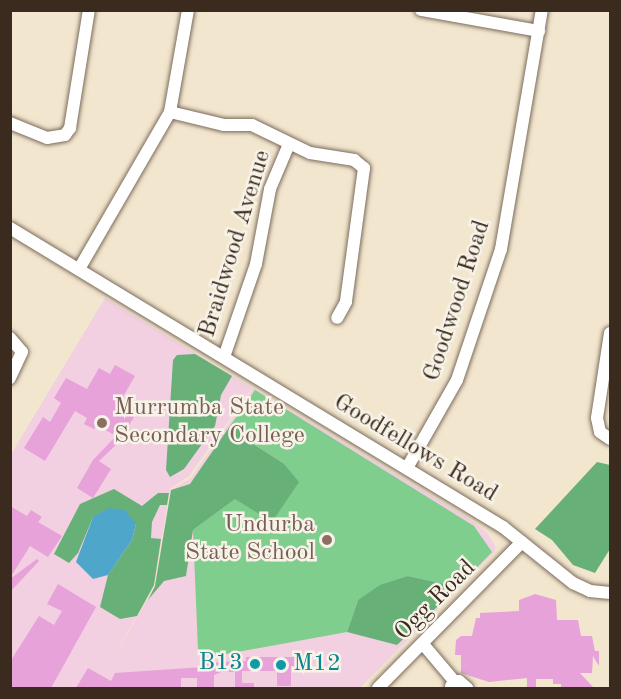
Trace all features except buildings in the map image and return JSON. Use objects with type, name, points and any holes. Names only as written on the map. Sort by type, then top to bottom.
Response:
[{"type":"street","points":[[10,123],[47,138],[65,135],[70,128],[89,10]]},
{"type":"street","points":[[79,269],[170,112],[188,10]]},
{"type":"street","points":[[421,10],[539,31]]},
{"type":"street","name":"Goodwood Road","points":[[407,468],[457,380],[501,249],[542,10]]},
{"type":"street","points":[[170,112],[224,125],[252,125],[315,154],[354,160],[364,168],[346,302],[337,318]]},
{"type":"street","name":"Braidwood Avenue","points":[[224,357],[256,264],[270,189],[289,144]]},
{"type":"street","name":"Goodfellows Road","points":[[10,228],[407,468],[522,542],[573,583],[590,591],[610,593]]},
{"type":"street","points":[[610,333],[597,425],[610,439]]},
{"type":"street","points":[[10,338],[22,352],[10,378]]},
{"type":"street","name":"Ogg Road","points":[[378,688],[522,542]]},
{"type":"street","points":[[423,644],[440,659],[453,685],[464,682],[467,688]]},
{"type":"shaded area","points":[[105,298],[252,388],[189,476],[170,489],[154,585],[105,673],[155,586],[171,490],[191,478],[253,388],[471,520],[488,534],[495,546],[495,551],[360,688],[11,688],[10,456]]},
{"type":"green space","points":[[195,354],[232,376],[221,395],[215,426],[184,469],[170,477],[166,470],[173,360],[177,355]]},
{"type":"green space","points":[[255,390],[474,526],[492,552],[458,587],[408,576],[358,600],[347,632],[215,656],[198,650],[193,530],[283,463],[244,438],[247,431],[232,423]]},
{"type":"green space","points":[[232,423],[248,431],[244,438],[283,463],[299,482],[272,522],[235,499],[193,530],[186,576],[164,581],[148,600],[155,586],[171,490],[190,484]]},
{"type":"green space","points":[[597,462],[610,465],[610,549],[595,573],[573,565],[552,540],[535,529]]},
{"type":"green space","points":[[114,489],[142,506],[158,493],[169,493],[167,505],[160,505],[152,522],[151,538],[161,539],[154,585],[137,616],[120,619],[100,607],[108,575],[132,540],[136,524],[93,517],[78,553],[69,563],[54,554],[80,504]]},
{"type":"green space","points":[[408,576],[458,587],[397,645],[347,632],[358,600],[380,585]]},
{"type":"water","points":[[109,508],[125,510],[136,524],[132,540],[108,575],[93,579],[76,562],[93,517]]},
{"type":"place","name":"Murrumba State Secondary College","points":[[102,423]]},
{"type":"place","name":"Undurba State School","points":[[327,540]]},
{"type":"place","name":"B13","points":[[255,664]]},
{"type":"place","name":"M12","points":[[281,665]]}]
